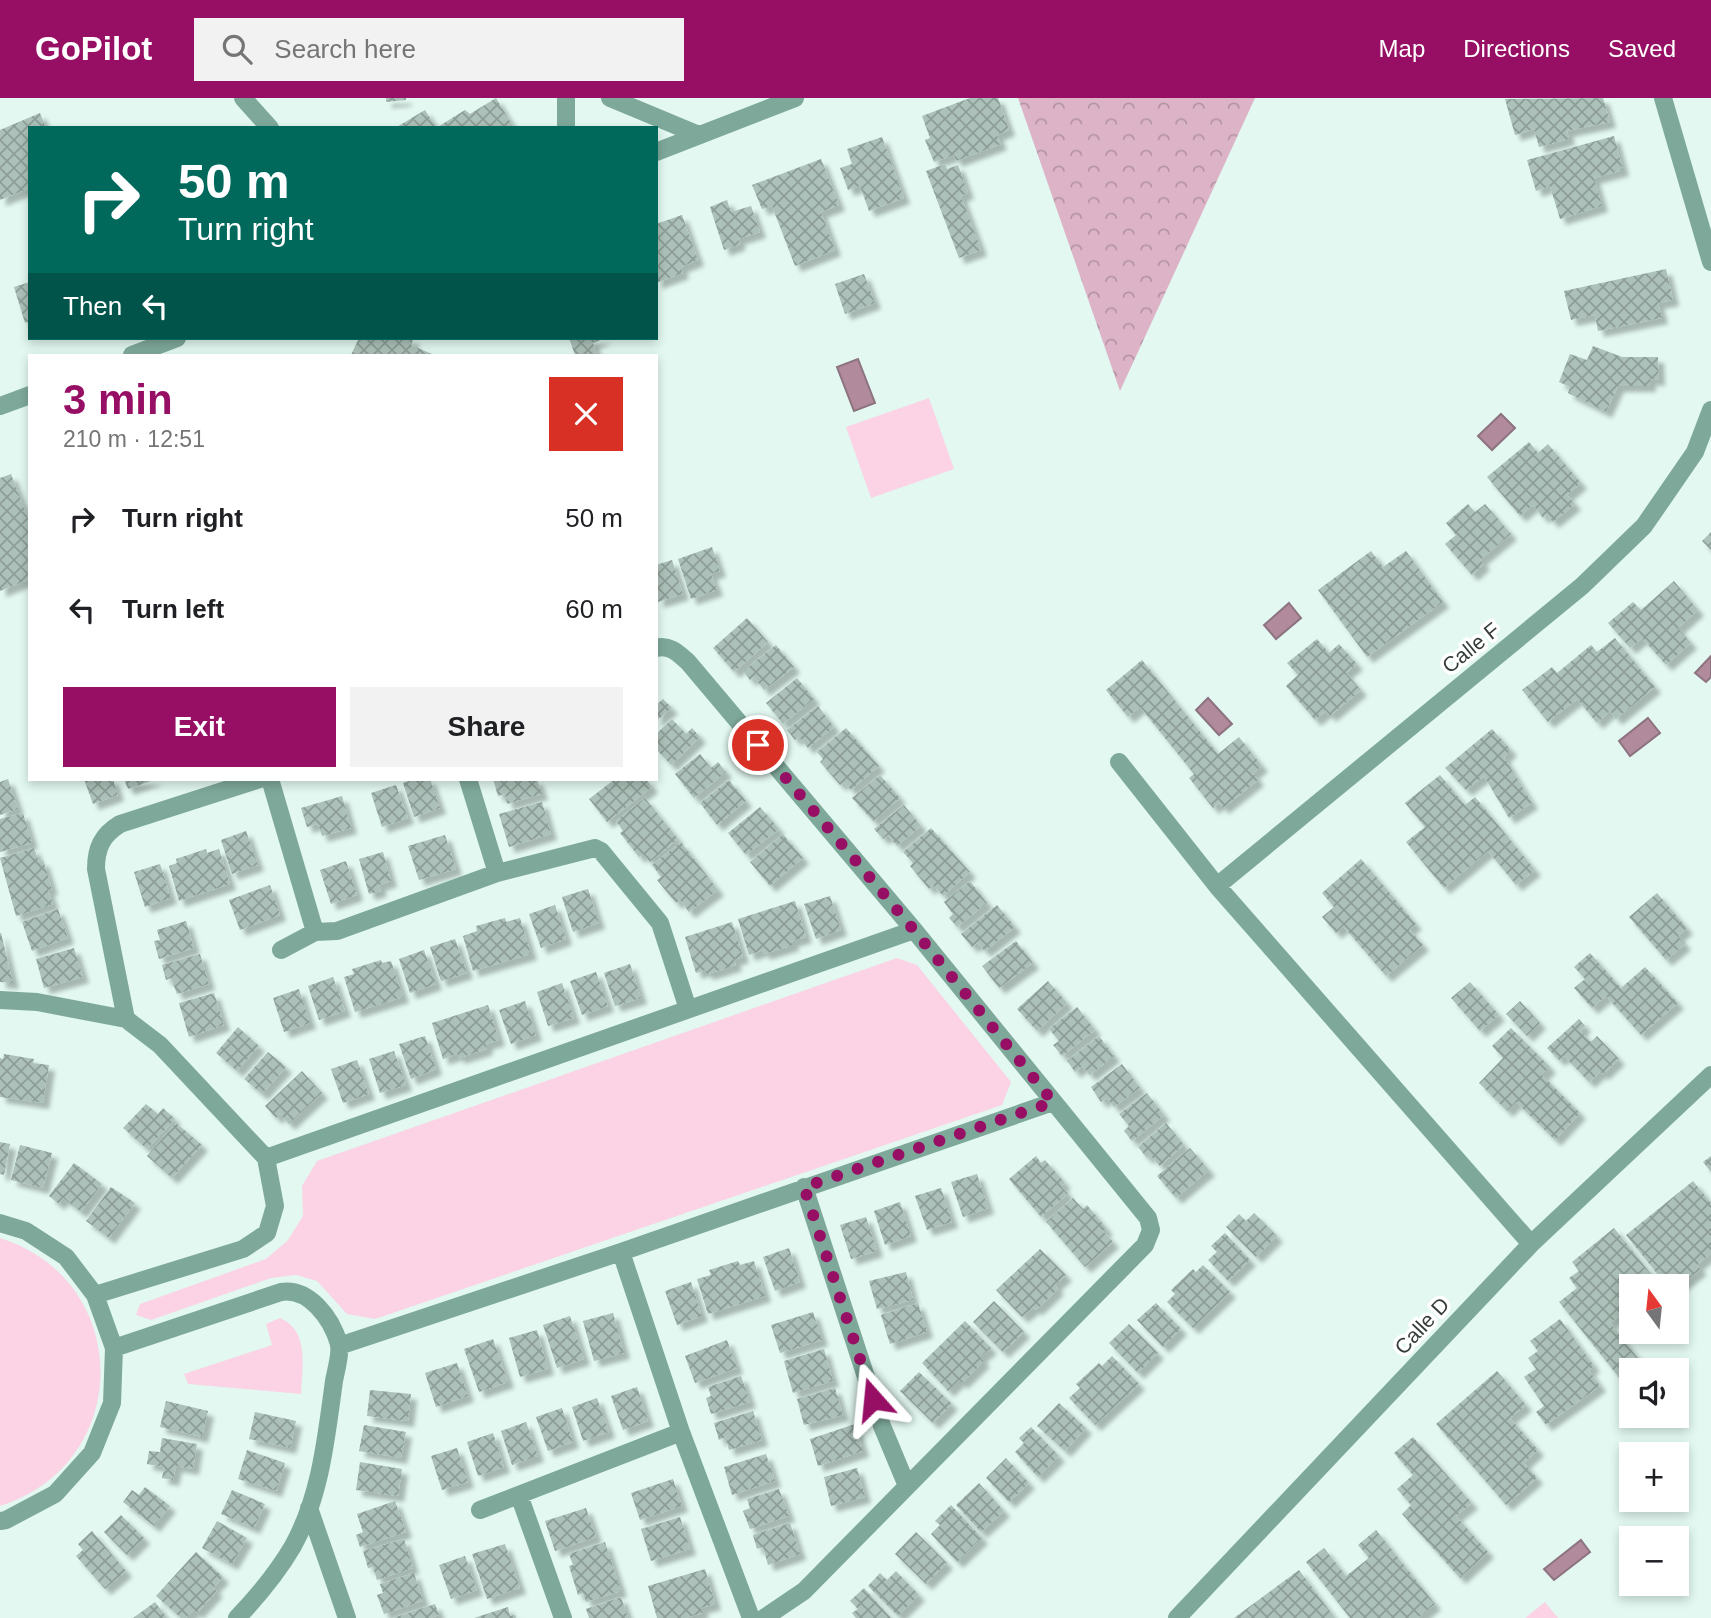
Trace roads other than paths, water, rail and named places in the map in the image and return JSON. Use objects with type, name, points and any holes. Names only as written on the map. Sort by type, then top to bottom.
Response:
[{"type":"street","points":[[243,98],[268,126]]},
{"type":"street","points":[[566,98],[566,126]]},
{"type":"street","points":[[610,98],[699,135]]},
{"type":"street","points":[[658,151],[795,98]]},
{"type":"street","points":[[1663,98],[1711,262]]},
{"type":"street","points":[[135,354],[172,340]]},
{"type":"street","points":[[0,406],[28,396]]},
{"type":"street","name":"Calle F","points":[[1217,887],[1591,577],[1644,526],[1695,452],[1711,410]]},
{"type":"street","points":[[658,647],[674,649],[688,662],[914,930],[1148,1219],[1151,1230],[1145,1245],[804,1591],[764,1618]]},
{"type":"street","points":[[1119,762],[1217,887],[1531,1244]]},
{"type":"street","points":[[125,1018],[96,869],[96,854],[101,841],[109,831],[120,824],[254,781]]},
{"type":"street","points":[[271,781],[315,932]]},
{"type":"street","points":[[469,781],[497,873]]},
{"type":"street","points":[[281,950],[315,932],[337,931],[497,873],[592,848],[601,850],[660,923],[688,1009]]},
{"type":"street","points":[[266,1158],[914,930]]},
{"type":"street","points":[[0,1000],[37,1002],[125,1018],[160,1045],[266,1158],[275,1206],[267,1233],[243,1248],[95,1295]]},
{"type":"street","name":"Calle D","points":[[1177,1618],[1531,1244],[1711,1075]]},
{"type":"street","points":[[339,1346],[621,1252],[1053,1102]]},
{"type":"street","points":[[804,1187],[882,1426],[907,1486]]},
{"type":"street","points":[[0,1223],[26,1231],[66,1257],[95,1295],[114,1348],[112,1403],[92,1453],[55,1494],[0,1521]]},
{"type":"street","points":[[621,1252],[681,1432],[751,1618]]},
{"type":"street","points":[[114,1348],[293,1290],[309,1297],[329,1324],[339,1346],[319,1481],[292,1547],[237,1618]]},
{"type":"street","points":[[480,1510],[681,1432]]},
{"type":"street","points":[[519,1495],[563,1618]]},
{"type":"street","points":[[309,1508],[347,1618]]}]
